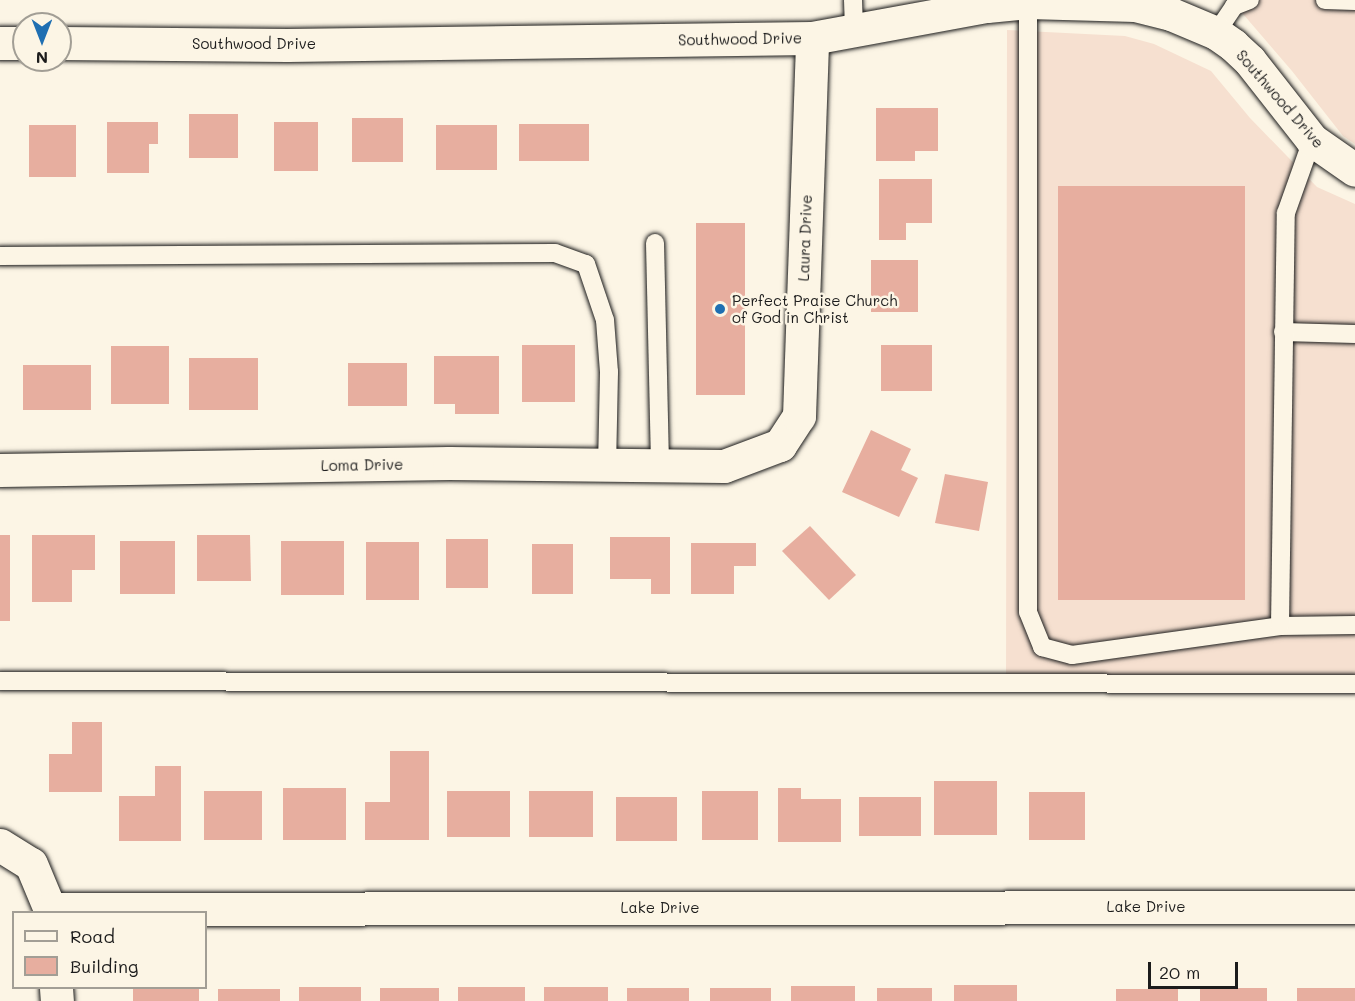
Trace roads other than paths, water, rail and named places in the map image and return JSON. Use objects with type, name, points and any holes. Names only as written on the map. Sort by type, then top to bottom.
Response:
[{"type":"street","name":"Southwood Drive","points":[[72,44],[311,45],[812,38],[854,16],[977,8],[1028,1],[1135,5],[1171,14],[1216,33],[1250,61],[1312,140],[1355,170]]},
{"type":"street","name":"Laura Drive","points":[[724,466],[780,445],[799,416],[812,38]]},
{"type":"street","name":"Loma Drive","points":[[0,470],[449,463],[724,466]]},
{"type":"street","name":"Lake Drive","points":[[0,845],[31,864],[50,911],[1355,907]]},
{"type":"lane","points":[[1216,33],[1234,6],[1250,0]]},
{"type":"lane","points":[[1325,0],[1355,1]]},
{"type":"lane","points":[[1028,1],[1028,600],[1031,621],[1042,647],[1072,655],[1280,626],[1355,625]]},
{"type":"lane","points":[[1280,626],[1286,213],[1312,140]]},
{"type":"lane","points":[[655,243],[660,466]]},
{"type":"lane","points":[[0,256],[555,253],[586,264],[605,320],[609,372],[607,465]]},
{"type":"lane","points":[[1283,332],[1355,334]]},
{"type":"lane","points":[[0,681],[1355,684]]},
{"type":"place","name":"Perfect Praise Church of God in Christ","points":[[720,309]]}]
